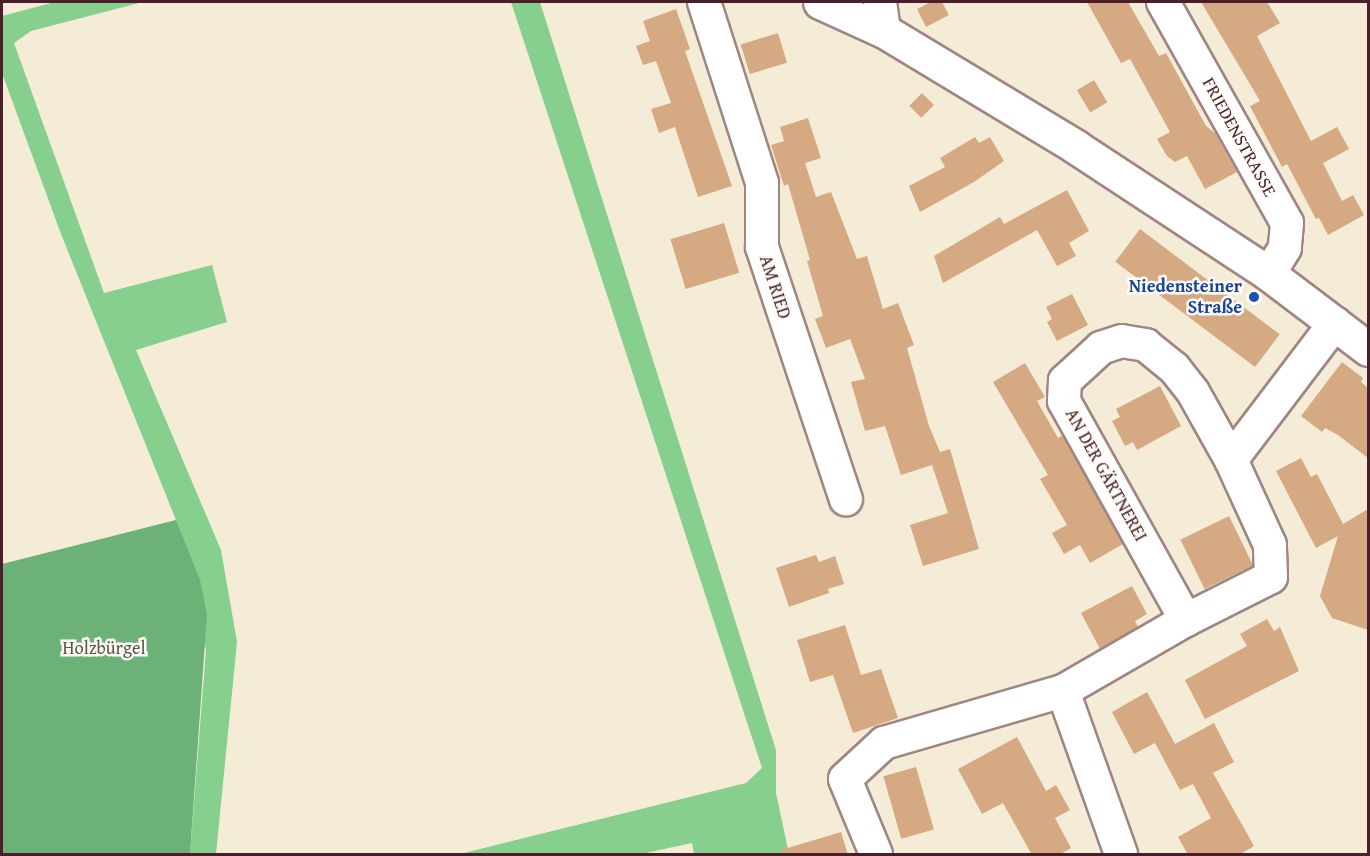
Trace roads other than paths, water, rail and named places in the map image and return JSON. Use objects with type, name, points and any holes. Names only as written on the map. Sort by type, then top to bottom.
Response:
[{"type":"main road","points":[[820,2],[882,16],[1269,274],[1368,349]]},
{"type":"street","name":"AM RIED","points":[[704,2],[762,183],[762,246],[846,499]]},
{"type":"street","name":"FRIEDENSTRASSE","points":[[1163,2],[1287,223],[1286,248],[1269,274]]},
{"type":"street","points":[[1231,460],[1335,323]]},
{"type":"street","name":"AN DER GÄRTNEREI","points":[[876,855],[845,779],[884,743],[1064,691],[1186,620],[1271,577],[1270,545],[1231,460],[1193,392],[1174,368],[1146,345],[1122,341],[1101,348],[1065,381],[1064,401],[1186,620]]},
{"type":"street","points":[[1064,691],[1121,855]]},
{"type":"place","name":"Niedensteiner Straße","points":[[1254,297]]},
{"type":"park label","name":"Holzbürgel","points":[[104,648]]}]
